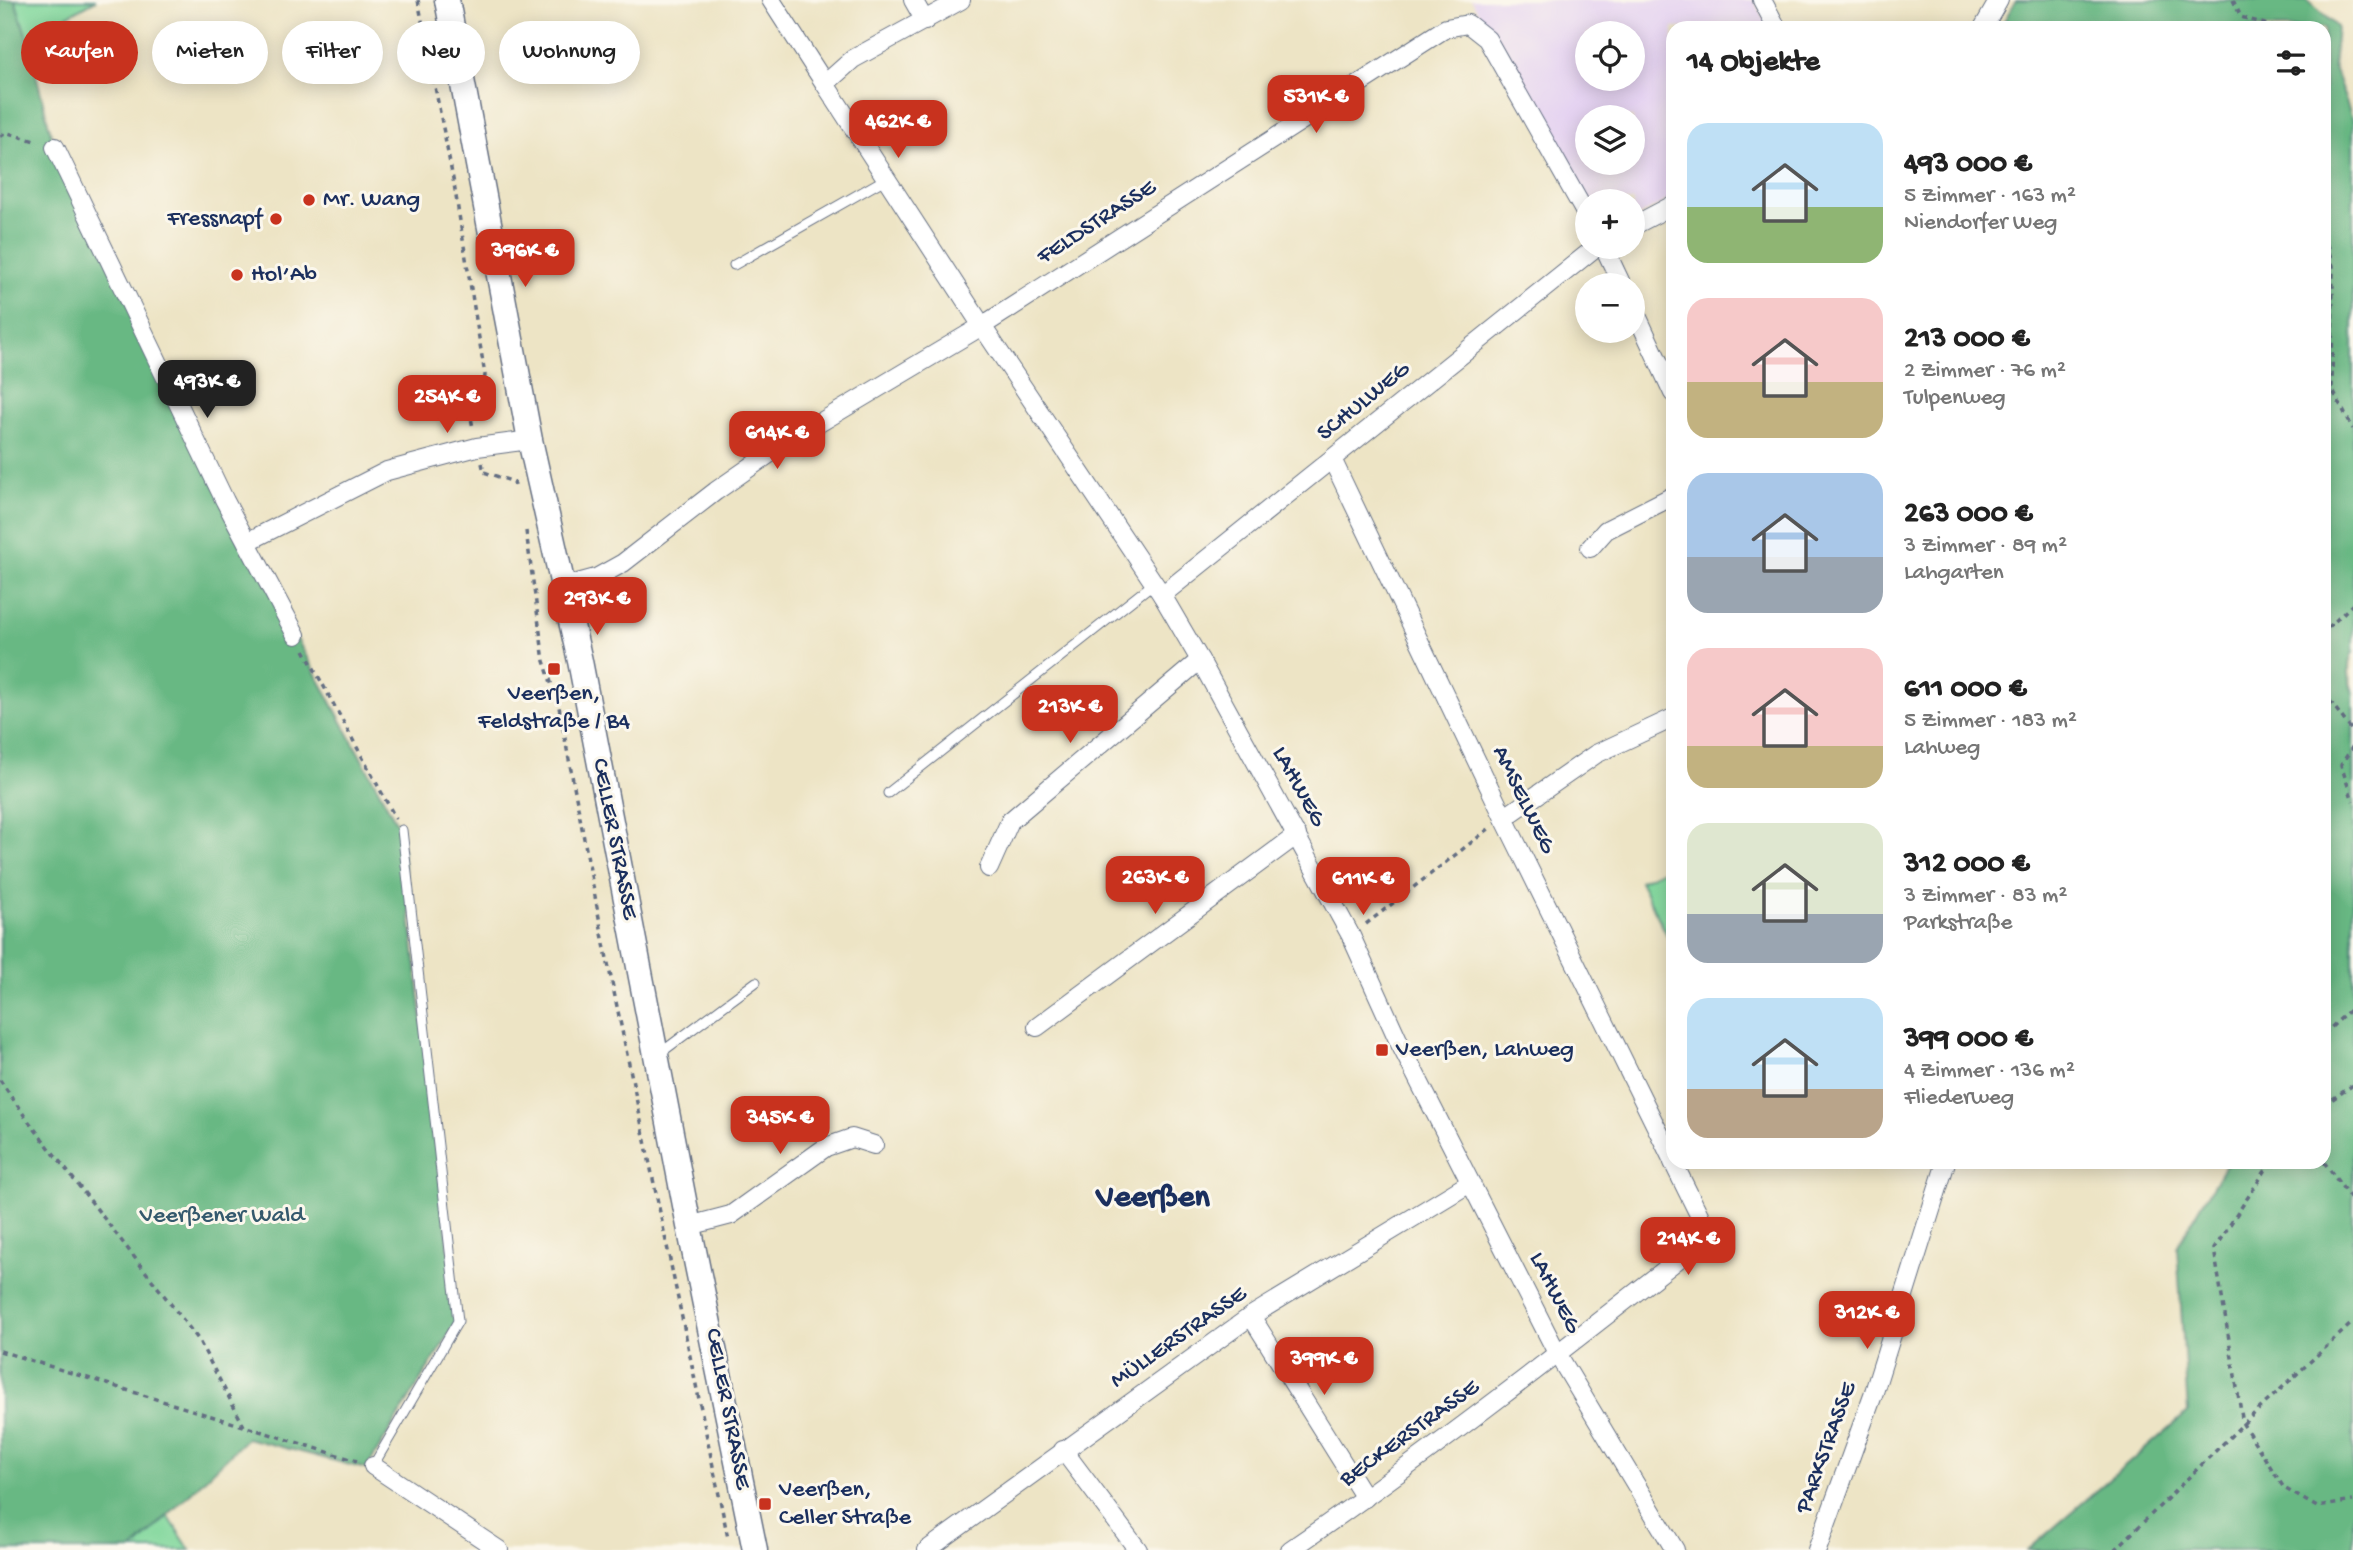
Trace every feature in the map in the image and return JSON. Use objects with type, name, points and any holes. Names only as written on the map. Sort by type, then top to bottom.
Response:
[{"type":"street","name":"CELLER STRASSE","points":[[447,0],[530,440],[563,587],[755,1550]]},
{"type":"street","name":"LAHWEG","points":[[771,0],[982,326],[1158,589],[1200,660],[1351,936],[1399,1042],[1558,1355],[1675,1550]]},
{"type":"street","points":[[912,0],[925,21]]},
{"type":"street","points":[[825,83],[853,59],[961,0]]},
{"type":"street","points":[[1762,0],[1773,21]]},
{"type":"street","points":[[1987,21],[1999,0]]},
{"type":"street","name":"FELDSTRASSE","points":[[563,587],[596,578],[623,564],[716,491],[779,447],[982,326],[1446,28],[1468,24],[1487,39],[1575,195]]},
{"type":"street","points":[[55,147],[189,427],[296,635]]},
{"type":"street","points":[[1645,220],[1666,209]]},
{"type":"street","name":"SCHULWEG","points":[[1158,589],[1332,459],[1581,259]]},
{"type":"street","points":[[1645,333],[1666,378]]},
{"type":"street","points":[[247,542],[387,471],[477,447],[530,440]]},
{"type":"street","name":"AMSELWEG","points":[[1332,459],[1666,1148]]},
{"type":"street","points":[[1590,548],[1606,530],[1666,500]]},
{"type":"street","points":[[989,868],[1010,821],[1200,660]]},
{"type":"street","points":[[1504,818],[1596,754],[1666,721]]},
{"type":"street","points":[[1037,1027],[1297,835]]},
{"type":"street","points":[[689,1226],[731,1215],[826,1147],[852,1138],[873,1145]]},
{"type":"street","name":"AMSELWEG","points":[[1558,1355],[1709,1235],[1676,1169]]},
{"type":"street","name":"PARKSTRASSE","points":[[1816,1550],[1874,1392],[1944,1169]]},
{"type":"street","name":"MÜLLERSTRASSE","points":[[927,1550],[1251,1316],[1470,1183]]},
{"type":"street","points":[[1251,1316],[1366,1498]]},
{"type":"street","name":"BECKERSTRASSE","points":[[1290,1550],[1366,1498],[1558,1355]]},
{"type":"street","points":[[1063,1450],[1138,1550]]},
{"type":"street","points":[[373,1466],[499,1550]]},
{"type":"lane","points":[[734,265],[887,178]]},
{"type":"lane","points":[[888,793],[1158,589]]},
{"type":"lane","points":[[373,1466],[458,1321],[402,830]]},
{"type":"lane","points":[[657,1055],[755,982]]},
{"type":"path","points":[[418,0],[454,184],[485,375],[483,392],[470,412],[477,447],[484,472],[514,482],[518,492]]},
{"type":"path","points":[[2233,0],[2241,17],[2253,21]]},
{"type":"path","points":[[0,136],[8,133],[55,147]]},
{"type":"path","points":[[2331,258],[2332,389],[2353,429]]},
{"type":"path","points":[[525,528],[544,661],[559,707],[605,949],[730,1550]]},
{"type":"path","points":[[2331,622],[2353,604]]},
{"type":"path","points":[[296,635],[402,830]]},
{"type":"path","points":[[2331,702],[2353,732]]},
{"type":"path","points":[[2353,746],[2341,765],[2353,802]]},
{"type":"path","points":[[1351,936],[1504,818]]},
{"type":"path","points":[[2331,1027],[2353,1007]]},
{"type":"path","points":[[0,1080],[26,1118],[198,1339],[244,1426]]},
{"type":"path","points":[[2331,1100],[2353,1086]]},
{"type":"path","points":[[2266,1169],[2214,1249],[2243,1424],[2284,1488],[2317,1507],[2353,1501]]},
{"type":"path","points":[[2329,1169],[2353,1202]]},
{"type":"path","points":[[2115,1550],[2243,1424],[2353,1322]]},
{"type":"path","points":[[0,1351],[373,1466]]},
{"type":"shaded area","points":[[1471,0],[1753,0],[1765,21],[1666,21],[1666,201],[1645,212],[1645,189],[1580,189]]},
{"type":"green space","name":"Veerßener Wald","points":[[0,0],[15,0],[22,21],[21,84],[38,84],[54,146],[222,501],[400,829],[457,1321],[366,1469],[247,1438],[132,1550],[0,1550]]},
{"type":"green space","points":[[15,0],[96,0],[58,21],[22,21]]},
{"type":"green space","points":[[2016,0],[2307,0],[2330,21],[2004,21]]},
{"type":"green space","points":[[2331,22],[2337,27],[2333,65],[2353,121],[2353,652],[2349,678],[2353,694],[2353,1550],[2028,1550],[2188,1412],[2177,1247],[2223,1169],[2331,1169]]},
{"type":"green space","points":[[1666,868],[1666,933],[1640,881]]},
{"type":"green space","points":[[168,1516],[190,1550],[133,1550]]},
{"type":"place","name":"Mr. Wang","points":[[309,200]]},
{"type":"place","name":"Fressnapf","points":[[276,219]]},
{"type":"place","name":"Hol’Ab","points":[[237,275]]},
{"type":"place","name":"Veerßen, Feldstraße / B4","points":[[554,669]]},
{"type":"place","name":"Veerßen, Lahweg","points":[[1382,1050]]},
{"type":"place","name":"Veerßen, Celler Straße","points":[[765,1504]]},
{"type":"district","name":"Veerßen","points":[[1153,1199]]}]
